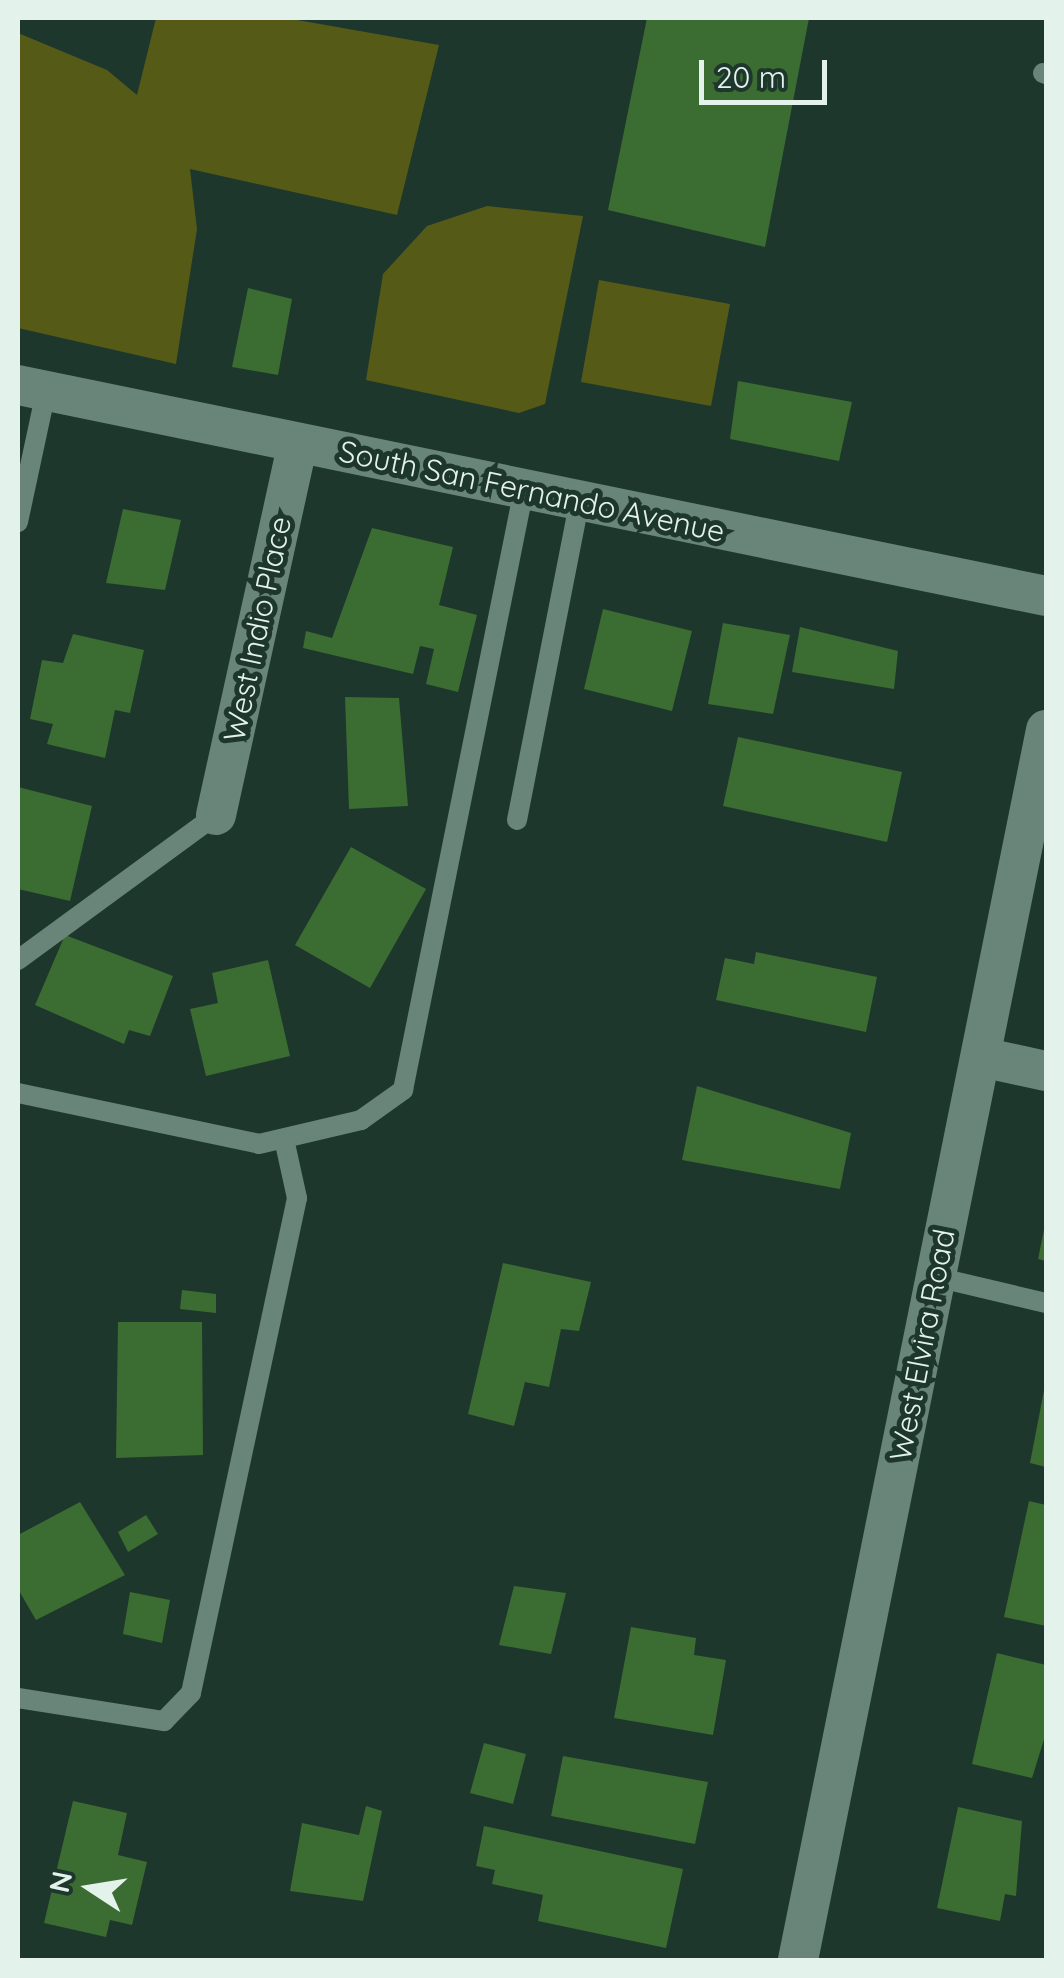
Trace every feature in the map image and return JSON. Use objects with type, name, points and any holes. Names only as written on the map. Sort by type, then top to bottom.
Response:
[{"type":"street","name":"South San Fernando Avenue","points":[[32,388],[1046,596]]},
{"type":"street","name":"West Indio Place","points":[[216,815],[298,443]]},
{"type":"street","name":"West Elvira Road","points":[[798,1960],[1046,730]]},
{"type":"street","points":[[981,1057],[1046,1072]]},
{"type":"lane","points":[[18,522],[32,388]]},
{"type":"lane","points":[[18,1093],[258,1144],[361,1120],[403,1090],[524,489]]},
{"type":"lane","points":[[517,820],[580,500]]},
{"type":"lane","points":[[18,960],[216,815]]},
{"type":"lane","points":[[18,1698],[164,1721],[190,1692],[297,1198],[284,1139]]},
{"type":"lane","points":[[936,1277],[1046,1303]]},
{"type":"green space","points":[[156,18],[286,18],[439,45],[397,215],[190,169],[197,229],[176,364],[18,328],[18,33],[107,70],[137,95]]},
{"type":"green space","points":[[487,206],[583,216],[545,404],[519,413],[366,380],[383,274],[427,226]]},
{"type":"green space","points":[[599,280],[730,304],[711,406],[581,382]]},
{"type":"building","points":[[647,18],[809,18],[765,247],[608,210]]},
{"type":"building","points":[[248,288],[292,299],[278,375],[232,367]]},
{"type":"building","points":[[738,381],[852,402],[839,461],[730,439]]},
{"type":"building","points":[[123,509],[181,520],[165,590],[106,583]]},
{"type":"building","points":[[372,528],[453,547],[439,605],[477,615],[458,692],[426,684],[434,649],[420,646],[413,674],[303,648],[306,631],[332,638]]},
{"type":"building","points":[[603,609],[692,631],[672,711],[584,689]]},
{"type":"building","points":[[723,623],[790,635],[773,714],[708,704]]},
{"type":"building","points":[[800,627],[898,651],[894,689],[792,672]]},
{"type":"building","points":[[73,634],[144,650],[130,713],[115,710],[105,758],[47,744],[53,724],[30,719],[42,660],[63,663]]},
{"type":"building","points":[[345,697],[399,698],[408,806],[349,809]]},
{"type":"building","points":[[738,737],[902,772],[887,842],[723,806]]},
{"type":"building","points":[[18,787],[92,806],[70,901],[18,889]]},
{"type":"building","points":[[351,847],[426,889],[370,988],[295,945]]},
{"type":"building","points":[[65,935],[173,976],[150,1036],[129,1030],[124,1044],[35,1005]]},
{"type":"building","points":[[756,952],[877,977],[866,1032],[716,1000],[725,958],[754,964]]},
{"type":"building","points":[[268,960],[290,1056],[206,1076],[190,1009],[218,1003],[212,973]]},
{"type":"building","points":[[697,1086],[851,1133],[840,1189],[682,1160]]},
{"type":"building","points":[[1046,1225],[1046,1261],[1038,1259]]},
{"type":"building","points":[[503,1263],[591,1282],[579,1331],[561,1329],[549,1387],[525,1382],[514,1426],[468,1414]]},
{"type":"building","points":[[182,1290],[216,1294],[216,1313],[180,1309]]},
{"type":"building","points":[[118,1322],[202,1322],[203,1455],[116,1458]]},
{"type":"building","points":[[1046,1385],[1046,1467],[1030,1463]]},
{"type":"building","points":[[1029,1501],[1046,1505],[1046,1626],[1004,1617]]},
{"type":"building","points":[[80,1502],[125,1575],[36,1620],[18,1589],[18,1535]]},
{"type":"building","points":[[146,1515],[158,1534],[128,1552],[118,1532]]},
{"type":"building","points":[[514,1586],[566,1593],[551,1654],[499,1645]]},
{"type":"building","points":[[130,1592],[170,1600],[162,1643],[123,1634]]},
{"type":"building","points":[[631,1627],[696,1638],[694,1655],[726,1660],[713,1735],[614,1718]]},
{"type":"building","points":[[997,1653],[1046,1665],[1046,1733],[1032,1778],[972,1764]]},
{"type":"building","points":[[484,1743],[526,1754],[513,1804],[470,1793]]},
{"type":"building","points":[[563,1756],[708,1782],[695,1844],[551,1816]]},
{"type":"building","points":[[73,1801],[127,1813],[118,1855],[147,1862],[132,1925],[110,1920],[106,1937],[44,1923]]},
{"type":"building","points":[[366,1806],[382,1811],[363,1901],[290,1891],[302,1823],[359,1835]]},
{"type":"building","points":[[958,1807],[1022,1821],[1016,1896],[1005,1894],[1000,1921],[937,1908]]},
{"type":"building","points":[[484,1826],[683,1869],[666,1948],[538,1921],[543,1895],[492,1884],[495,1870],[476,1866]]}]
